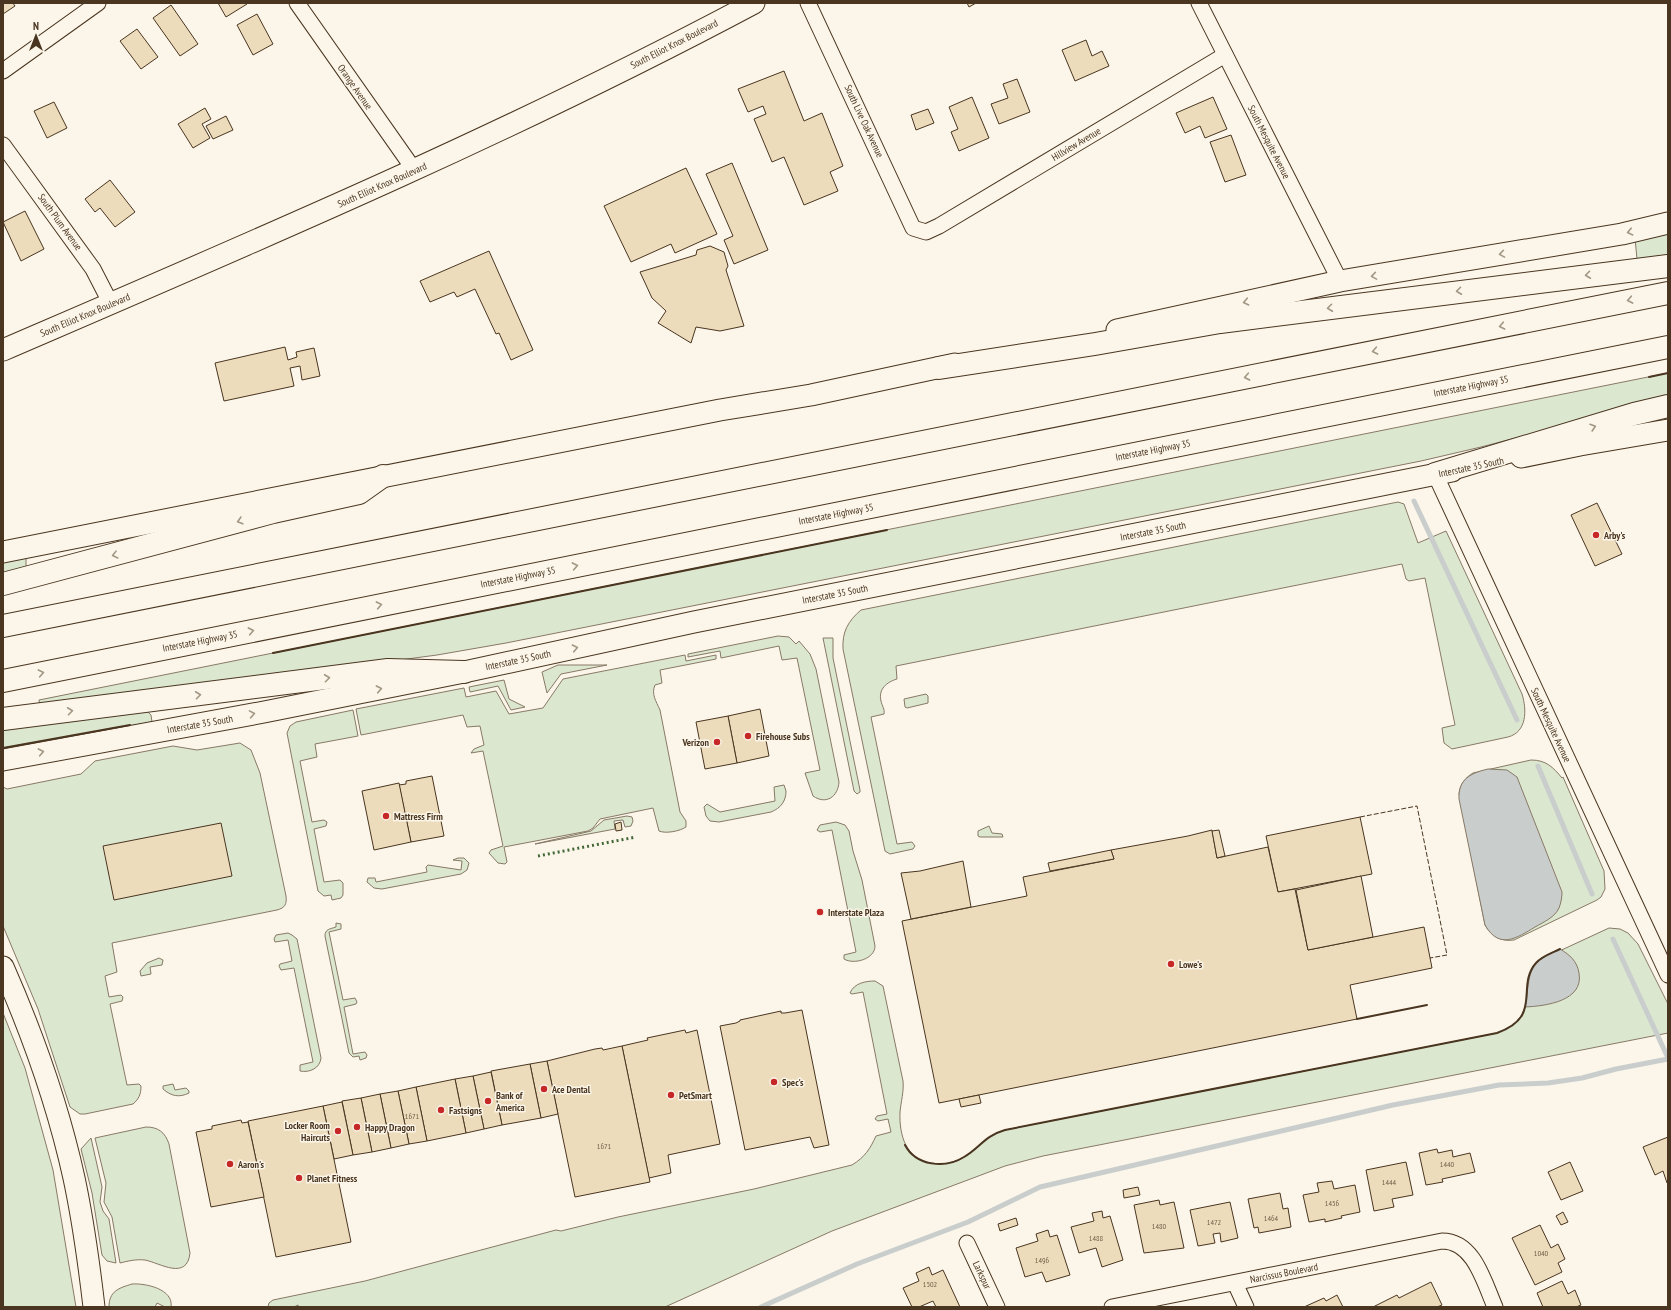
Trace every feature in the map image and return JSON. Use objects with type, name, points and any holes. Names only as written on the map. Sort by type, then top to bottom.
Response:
[{"type":"highway","points":[[939,368],[1095,344],[1220,322],[1668,266]]},
{"type":"highway","points":[[3,626],[1668,293]]},
{"type":"highway","name":"Interstate Highway 35","points":[[3,680],[1668,347]]},
{"type":"highway","points":[[1435,474],[1634,414],[1668,406]]},
{"type":"highway","points":[[3,584],[273,512],[359,493],[383,476]]},
{"type":"highway","points":[[3,719],[388,670],[464,672]]},
{"type":"main road","name":"South Elliot Knox Boulevard","points":[[3,350],[415,170],[657,54],[754,3]]},
{"type":"main road","points":[[3,552],[720,410],[811,395],[1340,281],[1622,234],[1668,223]]},
{"type":"main road","name":"Interstate 35 South","points":[[3,760],[264,712],[464,672],[694,622],[1580,445],[1668,430]]},
{"type":"main road","points":[[3,967],[28,1026],[42,1066],[74,1176],[94,1307]]},
{"type":"street","points":[[3,71],[98,3]]},
{"type":"street","name":"Orange Avenue","points":[[297,3],[415,170]]},
{"type":"street","name":"South Live Oak Avenue","points":[[808,3],[913,228],[926,232]]},
{"type":"street","name":"South Mesquite Avenue","points":[[1199,3],[1340,281]]},
{"type":"street","name":"Hillview Avenue","points":[[926,232],[939,226],[1225,55]]},
{"type":"street","name":"South Plum Avenue","points":[[3,145],[93,269],[111,304]]},
{"type":"street","name":"South Mesquite Avenue","points":[[1435,474],[1668,975]]},
{"type":"street","name":"Narcissus Boulevard","points":[[1112,1307],[1432,1243],[1449,1241],[1463,1248],[1473,1260],[1495,1307]]},
{"type":"street","name":"Larkspur","points":[[967,1243],[997,1307]]},
{"type":"street","points":[[1235,1283],[1246,1307]]},
{"type":"green space","points":[[1668,232],[1668,255],[1637,259],[1635,238]]},
{"type":"green space","points":[[1668,373],[1668,398],[1481,447],[1421,461],[506,643],[437,655],[40,708],[39,700]]},
{"type":"green space","points":[[1398,502],[1404,504],[1418,543],[1446,531],[1522,694],[1525,707],[1524,720],[1519,730],[1514,734],[1508,737],[1452,749],[1444,743],[1442,728],[1455,725],[1425,578],[1409,581],[1406,579],[1402,564],[896,666],[897,679],[884,687],[880,697],[884,714],[871,717],[897,844],[912,842],[915,846],[913,849],[890,854],[885,851],[843,649],[847,627],[861,610]]},
{"type":"green space","points":[[26,556],[26,570],[3,576],[3,561]]},
{"type":"green space","points":[[778,636],[789,637],[796,644],[799,641],[810,654],[816,669],[839,782],[834,795],[827,799],[822,800],[813,796],[805,773],[820,770],[797,658],[782,660],[779,646],[721,658],[720,651],[688,657],[688,654]]},
{"type":"green space","points":[[823,638],[833,638],[833,658],[860,790],[857,794],[854,791]]},
{"type":"green space","points":[[685,655],[686,661],[716,655],[716,659],[660,670],[662,683],[655,685],[654,688],[654,698],[660,710],[680,812],[686,821],[686,827],[677,831],[659,831],[653,808],[600,819],[593,828],[588,831],[504,847],[507,862],[505,864],[498,863],[489,853],[491,850],[503,846],[483,751],[471,753],[474,749],[484,745],[480,726],[467,727],[463,715],[361,735],[356,709],[464,688],[466,697],[496,691],[509,714],[543,708],[563,679]]},
{"type":"green space","points":[[558,665],[607,665],[561,674],[547,693],[542,672]]},
{"type":"green space","points":[[504,680],[509,699],[525,707],[511,710],[498,686],[470,692],[469,687]]},
{"type":"green space","points":[[926,694],[928,696],[928,703],[907,708],[905,707],[904,699]]},
{"type":"green space","points":[[353,710],[358,736],[315,744],[317,757],[300,761],[312,822],[324,820],[327,822],[326,826],[314,829],[324,882],[340,880],[343,883],[343,895],[341,898],[332,900],[331,895],[324,896],[318,891],[287,733],[290,726],[296,722]]},
{"type":"green space","points":[[147,711],[151,715],[152,722],[3,748],[3,729]]},
{"type":"green space","points":[[240,743],[251,750],[260,773],[286,896],[286,903],[284,907],[277,910],[112,943],[117,972],[105,976],[109,997],[121,995],[123,997],[122,1001],[110,1004],[127,1085],[139,1084],[141,1086],[141,1091],[133,1104],[80,1114],[70,1107],[38,1009],[3,926],[3,787],[7,789],[81,774],[95,761],[173,746],[197,750]]},
{"type":"green space","points":[[1531,760],[1545,763],[1552,767],[1562,778],[1563,777],[1604,871],[1605,889],[1601,897],[1597,900],[1514,940],[1505,940],[1493,935],[1485,925],[1459,794],[1460,787],[1463,782],[1473,773]]},
{"type":"green space","points":[[784,785],[786,791],[784,801],[778,808],[771,812],[719,822],[710,821],[706,816],[704,807],[707,804],[720,812],[775,801],[774,787]]},
{"type":"green space","points":[[627,816],[632,817],[633,821],[631,826],[625,827],[623,820],[614,821],[615,829],[535,844],[591,831],[604,820]]},
{"type":"green space","points":[[836,822],[845,825],[849,831],[853,851],[862,880],[875,946],[872,954],[863,960],[858,961],[848,961],[844,959],[844,955],[856,952],[832,830],[820,832],[817,830],[820,825]]},
{"type":"green space","points":[[989,826],[992,833],[1002,834],[1003,837],[978,836],[978,831]]},
{"type":"green space","points":[[464,858],[469,863],[467,870],[461,874],[382,889],[374,888],[367,882],[368,878],[375,878],[376,882],[427,872],[426,867],[428,865],[461,870],[462,861],[453,860]]},
{"type":"green space","points":[[336,923],[341,924],[341,929],[329,932],[343,1000],[355,998],[357,1002],[356,1004],[344,1007],[353,1054],[365,1052],[367,1055],[366,1058],[360,1060],[359,1056],[353,1057],[349,1053],[325,936],[327,931],[336,927]]},
{"type":"green space","points":[[1609,928],[1620,929],[1628,933],[1638,944],[1668,1004],[1668,1033],[1043,1156],[1005,1166],[832,1231],[665,1307],[299,1307],[298,1305],[294,1307],[268,1307],[269,1303],[273,1300],[365,1281],[556,1230],[561,1231],[618,1217],[754,1189],[852,1165],[867,1152],[876,1136],[891,1132],[888,1119],[878,1121],[875,1119],[877,1116],[887,1114],[863,992],[850,993],[854,987],[864,982],[875,981],[883,986],[903,1081],[900,1121],[906,1145],[910,1152],[923,1161],[944,1164],[953,1162],[969,1154],[992,1135],[1005,1130],[1497,1033],[1511,1026],[1520,1018],[1524,1009],[1529,980],[1533,970],[1540,960]]},
{"type":"green space","points":[[288,933],[297,939],[321,1058],[317,1067],[307,1071],[300,1071],[300,1065],[313,1062],[294,968],[281,970],[279,966],[280,964],[292,961],[288,940],[275,942],[274,939],[276,935]]},
{"type":"green space","points":[[159,958],[163,960],[162,965],[150,967],[151,974],[141,976],[140,971],[147,963]]},
{"type":"green space","points":[[3,1013],[25,1068],[53,1170],[76,1307],[3,1307]]},
{"type":"green space","points":[[173,1084],[175,1090],[186,1088],[189,1093],[175,1096],[163,1089],[163,1086]]},
{"type":"green space","points":[[146,1127],[157,1129],[163,1133],[169,1144],[190,1253],[188,1261],[184,1266],[178,1268],[172,1268],[145,1260],[120,1263],[112,1217],[104,1202],[106,1183],[95,1138]]},
{"type":"green space","points":[[91,1138],[102,1187],[100,1202],[103,1211],[109,1219],[116,1263],[107,1261],[102,1255],[92,1193],[81,1149]]},
{"type":"green space","points":[[132,1284],[158,1288],[168,1296],[171,1301],[171,1307],[165,1307],[157,1303],[155,1307],[109,1307],[111,1297],[116,1291]]},
{"type":"shaded area","points":[[1488,769],[1507,770],[1517,777],[1562,892],[1559,908],[1552,917],[1522,935],[1508,940],[1502,940],[1496,937],[1490,933],[1485,925],[1459,799],[1459,792],[1463,782],[1471,775]]},
{"type":"shaded area","points":[[1560,949],[1577,965],[1579,982],[1576,990],[1570,996],[1553,1003],[1525,1007],[1532,969],[1540,959]]},
{"type":"building","points":[[3,3],[13,3],[15,6],[3,14]]},
{"type":"building","points":[[218,3],[246,3],[247,4],[226,17]]},
{"type":"building","points":[[967,3],[976,3],[969,7]]},
{"type":"building","points":[[171,5],[198,44],[180,56],[153,18]]},
{"type":"building","points":[[257,14],[273,44],[253,55],[237,25]]},
{"type":"building","points":[[137,29],[158,57],[141,69],[120,41]]},
{"type":"building","points":[[1086,40],[1092,56],[1102,51],[1109,66],[1075,81],[1062,50]]},
{"type":"building","points":[[784,71],[804,121],[822,113],[843,166],[830,172],[838,191],[804,205],[784,157],[772,162],[754,119],[766,114],[763,106],[748,112],[738,89]]},
{"type":"building","points":[[1017,79],[1030,112],[999,124],[991,104],[1008,98],[1003,84]]},
{"type":"building","points":[[972,97],[989,138],[959,151],[951,132],[958,129],[949,107]]},
{"type":"building","points":[[1213,97],[1227,129],[1205,138],[1200,126],[1185,133],[1176,113]]},
{"type":"building","points":[[54,102],[67,128],[47,138],[34,111]]},
{"type":"building","points":[[205,108],[211,119],[202,124],[210,138],[193,148],[178,124]]},
{"type":"building","points":[[928,109],[934,123],[916,130],[911,115]]},
{"type":"building","points":[[226,116],[233,130],[213,139],[206,126]]},
{"type":"building","points":[[1231,135],[1246,175],[1225,182],[1210,142]]},
{"type":"building","points":[[732,163],[768,250],[734,264],[724,240],[733,236],[706,174]]},
{"type":"building","points":[[686,168],[717,234],[675,253],[671,244],[631,262],[604,206]]},
{"type":"building","points":[[110,180],[135,212],[115,227],[100,208],[95,212],[85,199]]},
{"type":"building","points":[[25,211],[44,249],[21,261],[3,222]]},
{"type":"building","points":[[710,246],[724,252],[728,266],[726,270],[744,326],[720,331],[696,327],[691,343],[658,323],[666,311],[652,298],[640,272],[696,255],[697,250]]},
{"type":"building","points":[[489,251],[533,350],[511,360],[499,333],[496,334],[475,289],[457,297],[454,292],[430,302],[420,281]]},
{"type":"building","points":[[285,347],[288,360],[297,357],[296,352],[314,348],[320,376],[302,380],[300,366],[290,368],[294,386],[224,401],[215,363]]},
{"type":"building","name":"Arby's","points":[[1597,503],[1622,554],[1595,566],[1571,515]]},
{"type":"building","name":"Firehouse Subs","points":[[760,709],[769,756],[737,763],[728,716]]},
{"type":"building","name":"Verizon","points":[[728,716],[737,763],[705,769],[696,722]]},
{"type":"building","points":[[432,776],[444,836],[411,842],[399,785],[406,784],[406,781]]},
{"type":"building","name":"Mattress Firm","points":[[399,783],[411,842],[374,850],[362,791]]},
{"type":"building","points":[[1360,817],[1372,874],[1278,892],[1266,836]]},
{"type":"building","points":[[621,822],[622,830],[616,831],[615,824]]},
{"type":"building","points":[[221,823],[232,876],[114,900],[103,846]]},
{"type":"building","name":"Lowe's","points":[[1212,830],[1217,858],[1268,847],[1278,892],[1295,889],[1308,950],[1424,927],[1432,968],[1350,985],[1357,1019],[939,1103],[902,921],[1027,896],[1023,877],[1114,859],[1111,850],[1188,836]]},
{"type":"building","points":[[1219,830],[1225,856],[1217,858],[1212,831]]},
{"type":"building","points":[[1111,850],[1114,859],[1050,871],[1048,863]]},
{"type":"building","points":[[963,861],[971,907],[911,919],[901,873],[920,871]]},
{"type":"building","points":[[1361,876],[1373,937],[1308,950],[1296,890]]},
{"type":"building","name":"Spec's","points":[[802,1010],[829,1145],[814,1148],[810,1137],[745,1150],[720,1026],[781,1011],[781,1013],[785,1013]]},
{"type":"building","name":"PetSmart","points":[[685,1030],[686,1033],[697,1030],[720,1144],[668,1155],[671,1173],[649,1178],[622,1046],[648,1040],[647,1038]]},
{"type":"building","points":[[622,1046],[650,1182],[575,1197],[547,1061],[595,1049],[602,1048],[603,1050]]},
{"type":"building","name":"Ace Dental","points":[[547,1061],[558,1114],[541,1118],[530,1064]]},
{"type":"building","points":[[530,1064],[541,1118],[502,1125],[491,1071]]},
{"type":"building","name":"Bank of America","points":[[491,1072],[502,1125],[484,1129],[473,1076]]},
{"type":"building","points":[[473,1076],[484,1129],[466,1133],[455,1079]]},
{"type":"building","name":"Fastsigns","points":[[455,1079],[466,1133],[427,1141],[416,1087]]},
{"type":"building","points":[[416,1087],[427,1141],[409,1144],[398,1091]]},
{"type":"building","points":[[398,1091],[409,1144],[391,1148],[380,1094]]},
{"type":"building","points":[[380,1094],[391,1148],[372,1152],[361,1098]]},
{"type":"building","points":[[979,1095],[981,1103],[961,1107],[959,1099]]},
{"type":"building","name":"Happy Dragon","points":[[361,1098],[372,1152],[353,1155],[342,1101]]},
{"type":"building","name":"Locker Room Haircuts","points":[[342,1102],[353,1155],[334,1159],[323,1106]]},
{"type":"building","name":"Planet Fitness","points":[[323,1106],[351,1242],[276,1257],[248,1121]]},
{"type":"building","name":"Aaron's","points":[[241,1120],[242,1123],[248,1122],[264,1197],[211,1207],[196,1132],[212,1129],[212,1126]]},
{"type":"building","points":[[1668,1137],[1667,1183],[1663,1171],[1655,1175],[1643,1147]]},
{"type":"building","points":[[1437,1149],[1438,1153],[1452,1150],[1453,1157],[1470,1153],[1475,1172],[1442,1179],[1443,1182],[1426,1185],[1419,1153]]},
{"type":"building","points":[[1406,1162],[1413,1195],[1392,1199],[1394,1207],[1374,1211],[1366,1170]]},
{"type":"building","points":[[1570,1162],[1583,1191],[1561,1200],[1548,1172]]},
{"type":"building","points":[[1332,1181],[1334,1189],[1355,1185],[1360,1212],[1341,1216],[1342,1218],[1325,1222],[1325,1219],[1309,1222],[1303,1195],[1319,1192],[1317,1183]]},
{"type":"building","points":[[1138,1187],[1140,1195],[1124,1198],[1123,1190]]},
{"type":"building","points":[[1280,1193],[1283,1209],[1288,1208],[1291,1227],[1259,1233],[1258,1227],[1254,1228],[1248,1199]]},
{"type":"building","points":[[1159,1200],[1160,1205],[1174,1202],[1184,1248],[1144,1253],[1134,1205]]},
{"type":"building","points":[[1230,1202],[1238,1238],[1221,1242],[1220,1233],[1213,1234],[1215,1243],[1198,1246],[1190,1210]]},
{"type":"building","points":[[1102,1211],[1103,1218],[1110,1216],[1123,1260],[1102,1267],[1096,1248],[1079,1253],[1071,1227],[1094,1221],[1092,1213]]},
{"type":"building","points":[[1563,1212],[1568,1222],[1561,1225],[1556,1216]]},
{"type":"building","points":[[1016,1218],[1018,1225],[1000,1231],[998,1224]]},
{"type":"building","points":[[1540,1225],[1551,1248],[1558,1244],[1565,1259],[1558,1263],[1562,1272],[1535,1285],[1512,1238]]},
{"type":"building","points":[[1048,1230],[1050,1237],[1057,1235],[1070,1275],[1046,1282],[1042,1272],[1025,1277],[1016,1248],[1038,1241],[1036,1234]]},
{"type":"building","points":[[929,1267],[932,1275],[943,1270],[960,1307],[936,1307],[933,1301],[919,1307],[912,1307],[903,1288],[919,1281],[916,1273]]},
{"type":"building","points":[[1562,1281],[1568,1294],[1575,1290],[1581,1305],[1576,1307],[1543,1307],[1537,1293]]},
{"type":"building","points":[[1431,1282],[1442,1305],[1437,1307],[1373,1307],[1397,1295],[1399,1298]]},
{"type":"building","points":[[1337,1295],[1343,1307],[1304,1307],[1324,1298],[1326,1301]]},
{"type":"waterway","points":[[1414,501],[1517,720]]},
{"type":"waterway","points":[[1538,766],[1592,894]]},
{"type":"waterway","points":[[1613,939],[1668,1058]]},
{"type":"waterway","points":[[761,1307],[857,1264],[968,1222],[1040,1187],[1393,1105],[1499,1085],[1548,1083],[1582,1078],[1616,1069],[1668,1059]]},
{"type":"hedge","points":[[538,856],[636,837]]},
{"type":"fence","points":[[1360,817],[1417,806],[1447,955],[1430,958]]},
{"type":"wall","points":[[1649,377],[1668,373]]},
{"type":"wall","points":[[273,653],[887,530]]},
{"type":"wall","points":[[3,748],[130,725]]},
{"type":"wall","points":[[905,1145],[910,1152],[923,1161],[940,1164],[948,1163],[964,1157],[992,1135],[1005,1130],[1497,1033],[1511,1026],[1520,1018],[1526,1001],[1530,972],[1536,963],[1560,949]]},
{"type":"wall","points":[[1357,1019],[1427,1005]]},
{"type":"place","name":"Arby's","points":[[1596,535]]},
{"type":"place","name":"Firehouse Subs","points":[[748,736]]},
{"type":"place","name":"Verizon","points":[[717,742]]},
{"type":"place","name":"Mattress Firm","points":[[386,816]]},
{"type":"place","name":"Interstate Plaza","points":[[820,912]]},
{"type":"place","name":"Lowe's","points":[[1171,964]]},
{"type":"place","name":"Spec's","points":[[774,1082]]},
{"type":"place","name":"Ace Dental","points":[[544,1089]]},
{"type":"place","name":"PetSmart","points":[[671,1095]]},
{"type":"place","name":"Bank of America","points":[[488,1101]]},
{"type":"place","name":"Fastsigns","points":[[441,1110]]},
{"type":"place","name":"Happy Dragon","points":[[357,1127]]},
{"type":"place","name":"Locker Room Haircuts","points":[[338,1131]]},
{"type":"place","name":"Aaron's","points":[[230,1164]]},
{"type":"place","name":"Planet Fitness","points":[[299,1178]]}]
